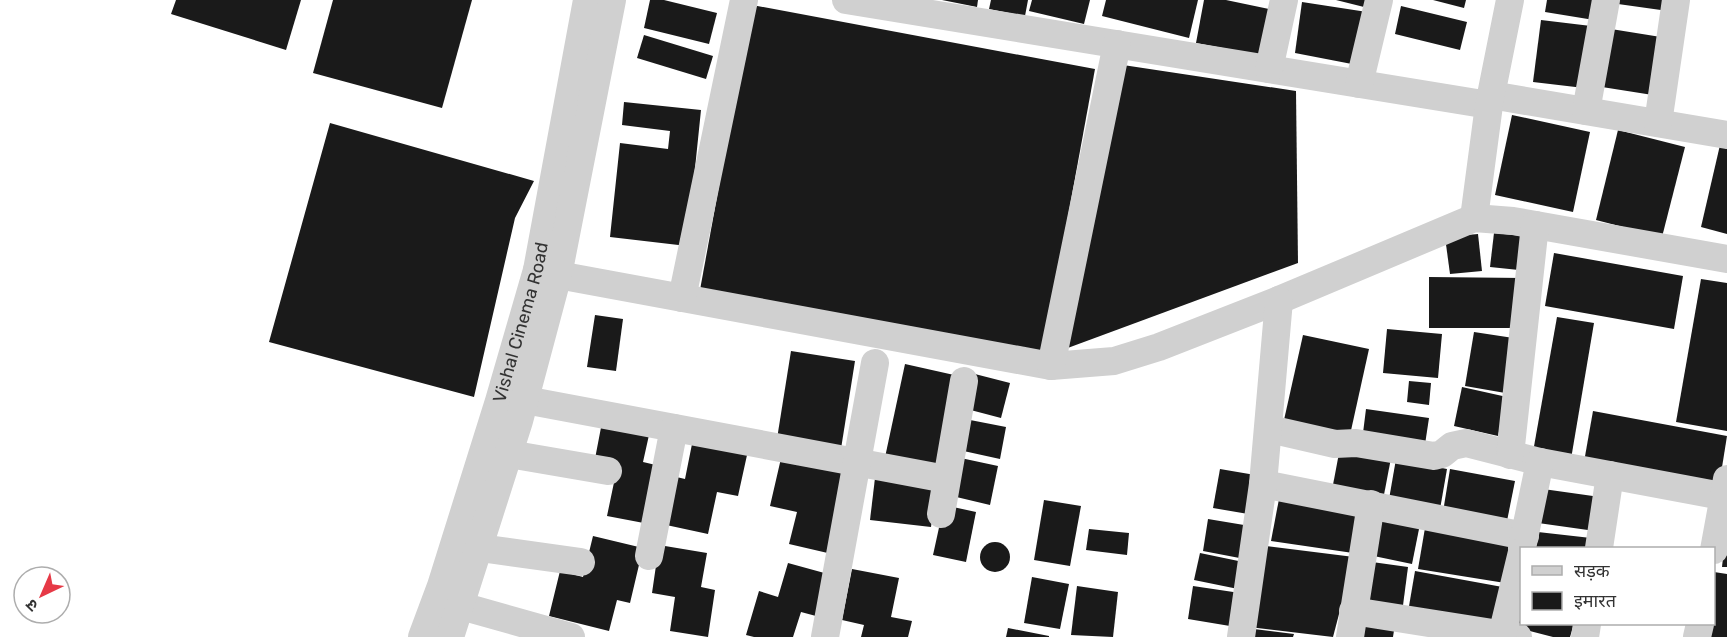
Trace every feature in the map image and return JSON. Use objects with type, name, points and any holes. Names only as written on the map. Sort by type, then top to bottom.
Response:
[{"type":"street","name":"Vishal Cinema Road","points":[[548,272],[587,0]]},
{"type":"street","name":"Vishal Cinema Road","points":[[450,637],[509,454],[513,413],[612,0]]},
{"type":"street","points":[[682,298],[744,0]]},
{"type":"street","points":[[846,0],[977,10],[1117,44],[1359,84],[1586,111],[1727,135]]},
{"type":"street","points":[[1269,69],[1284,0]]},
{"type":"street","points":[[1359,84],[1379,0]]},
{"type":"street","points":[[1474,218],[1490,100],[1510,0]]},
{"type":"street","points":[[1586,111],[1606,0]]},
{"type":"street","points":[[1658,123],[1677,0]]},
{"type":"street","points":[[1051,366],[1117,44]]},
{"type":"street","points":[[548,272],[1051,366],[1114,361],[1159,347],[1279,300],[1474,218],[1513,221],[1727,258]]},
{"type":"street","points":[[1510,455],[1535,225]]},
{"type":"street","points":[[1241,637],[1263,484],[1279,300]]},
{"type":"street","points":[[825,637],[875,363]]},
{"type":"street","points":[[941,514],[964,381]]},
{"type":"street","name":"Vishal Cinema Road","points":[[422,637],[513,413]]},
{"type":"street","points":[[513,413],[674,428],[946,479]]},
{"type":"street","points":[[649,556],[674,428]]},
{"type":"street","points":[[1269,429],[1335,444],[1356,443],[1434,456],[1442,454],[1452,446],[1466,443],[1540,462],[1610,476],[1726,490],[1714,547]]},
{"type":"street","points":[[509,454],[608,471]]},
{"type":"street","points":[[1263,484],[1371,504],[1523,546],[1540,462]]},
{"type":"street","points":[[1599,547],[1610,476]]},
{"type":"street","points":[[1371,504],[1352,624],[1510,636],[1520,567]]},
{"type":"street","points":[[480,548],[581,562]]},
{"type":"street","points":[[461,606],[571,637]]},
{"type":"building","points":[[176,0],[301,0],[286,50],[171,14]]},
{"type":"building","points":[[333,0],[472,0],[442,108],[313,73]]},
{"type":"building","points":[[650,0],[664,0],[717,13],[709,44],[644,28]]},
{"type":"building","points":[[942,0],[978,0],[977,7]]},
{"type":"building","points":[[991,0],[1028,0],[1025,16],[989,9]]},
{"type":"building","points":[[1032,0],[1090,0],[1084,24],[1029,11]]},
{"type":"building","points":[[1106,0],[1198,0],[1189,38],[1102,16]]},
{"type":"building","points":[[1204,0],[1226,0],[1269,9],[1260,55],[1196,43]]},
{"type":"building","points":[[1336,0],[1374,0],[1372,9]]},
{"type":"building","points":[[1433,0],[1466,0],[1464,8]]},
{"type":"building","points":[[1547,0],[1597,0],[1594,20],[1545,12]]},
{"type":"building","points":[[1618,0],[1670,0],[1668,11],[1618,4]]},
{"type":"building","points":[[1302,2],[1367,12],[1357,65],[1295,53]]},
{"type":"building","points":[[752,5],[1095,69],[1043,353],[700,290]]},
{"type":"building","points":[[1401,6],[1467,22],[1460,50],[1395,34]]},
{"type":"building","points":[[1541,20],[1591,26],[1584,88],[1533,82]]},
{"type":"building","points":[[1611,29],[1667,38],[1659,96],[1602,87]]},
{"type":"building","points":[[644,35],[713,56],[706,79],[637,58]]},
{"type":"building","points":[[1123,65],[1296,91],[1298,263],[1065,349]]},
{"type":"building","points":[[624,102],[701,110],[687,246],[610,237],[620,143],[668,149],[670,131],[622,125]]},
{"type":"building","points":[[1512,115],[1590,132],[1573,212],[1495,195]]},
{"type":"building","points":[[330,123],[534,181],[515,218],[474,397],[269,342]]},
{"type":"building","points":[[1618,130],[1685,147],[1662,237],[1596,220]]},
{"type":"building","points":[[1720,145],[1727,146],[1727,234],[1701,227]]},
{"type":"building","points":[[1494,233],[1523,236],[1519,270],[1490,267]]},
{"type":"building","points":[[1478,234],[1482,271],[1450,274],[1445,237]]},
{"type":"building","points":[[1554,253],[1683,276],[1674,329],[1545,306]]},
{"type":"building","points":[[1429,277],[1524,278],[1524,328],[1429,328]]},
{"type":"building","points":[[1701,279],[1727,283],[1727,431],[1676,422]]},
{"type":"building","points":[[595,315],[623,319],[616,371],[587,367]]},
{"type":"building","points":[[1557,317],[1594,323],[1571,459],[1533,452]]},
{"type":"building","points":[[1387,329],[1442,334],[1438,378],[1383,373]]},
{"type":"building","points":[[1474,332],[1520,339],[1511,394],[1465,386]]},
{"type":"building","points":[[1303,335],[1369,349],[1350,435],[1284,420]]},
{"type":"building","points":[[791,351],[855,361],[840,455],[776,445]]},
{"type":"building","points":[[905,364],[963,377],[941,475],[884,462]]},
{"type":"building","points":[[971,373],[1010,383],[1001,418],[963,408]]},
{"type":"building","points":[[1409,381],[1431,383],[1429,405],[1407,402]]},
{"type":"building","points":[[1462,387],[1507,397],[1498,436],[1454,426]]},
{"type":"building","points":[[1366,409],[1429,418],[1424,451],[1362,441]]},
{"type":"building","points":[[1593,411],[1727,436],[1719,486],[1584,462]]},
{"type":"building","points":[[603,417],[651,426],[643,462],[660,466],[649,524],[607,516],[617,468],[594,464]]},
{"type":"building","points":[[965,419],[1006,427],[1000,459],[959,450]]},
{"type":"building","points":[[694,434],[749,446],[738,496],[717,492],[708,534],[657,523],[668,475],[685,479]]},
{"type":"building","points":[[1340,448],[1391,458],[1383,500],[1332,490]]},
{"type":"building","points":[[782,454],[852,471],[832,554],[789,544],[797,512],[770,506]]},
{"type":"building","points":[[956,457],[998,466],[990,505],[948,495]]},
{"type":"building","points":[[1396,459],[1447,469],[1439,515],[1388,505]]},
{"type":"building","points":[[1220,469],[1261,476],[1254,515],[1213,508]]},
{"type":"building","points":[[1450,469],[1515,481],[1506,526],[1443,512]]},
{"type":"building","points":[[875,478],[936,485],[931,527],[870,520]]},
{"type":"building","points":[[1536,488],[1600,497],[1595,531],[1531,522]]},
{"type":"building","points":[[1279,499],[1363,512],[1353,553],[1271,541]]},
{"type":"building","points":[[1044,500],[1081,506],[1070,566],[1034,560]]},
{"type":"building","points":[[944,505],[976,512],[966,562],[933,555]]},
{"type":"building","points":[[1378,515],[1420,524],[1412,564],[1369,555]]},
{"type":"building","points":[[1208,519],[1256,527],[1250,560],[1203,551]]},
{"type":"building","points":[[1425,528],[1513,542],[1505,583],[1418,569]]},
{"type":"building","points":[[1089,529],[1129,533],[1127,555],[1086,550]]},
{"type":"building","points":[[1529,531],[1591,538],[1589,547],[1527,547]]},
{"type":"building","points":[[593,536],[643,548],[630,603],[617,600],[609,631],[549,616],[560,571],[583,577]]},
{"type":"building","points":[[1725,539],[1727,539],[1727,567],[1722,567]]},
{"type":"building","points":[[995,542],[1006,546],[1010,557],[1006,568],[995,572],[984,568],[980,557],[984,546]]},
{"type":"building","points":[[659,545],[707,553],[701,587],[715,590],[708,637],[670,631],[675,597],[652,593]]},
{"type":"building","points":[[1258,545],[1354,557],[1333,637],[1249,627]]},
{"type":"building","points":[[1200,553],[1248,563],[1243,590],[1194,580]]},
{"type":"building","points":[[1372,562],[1408,567],[1402,613],[1366,609]]},
{"type":"building","points":[[788,563],[828,574],[816,616],[801,612],[793,637],[746,635],[759,591],[778,597]]},
{"type":"building","points":[[852,569],[899,578],[891,617],[912,621],[908,637],[861,637],[864,625],[842,620]]},
{"type":"building","points":[[1415,571],[1508,588],[1500,629],[1408,612]]},
{"type":"building","points":[[1715,572],[1727,574],[1727,637],[1705,637],[1715,625]]},
{"type":"building","points":[[1032,577],[1069,584],[1060,629],[1024,623]]},
{"type":"building","points":[[1077,586],[1118,592],[1113,637],[1071,635]]},
{"type":"building","points":[[1193,586],[1240,593],[1236,627],[1188,619]]},
{"type":"building","points":[[1520,597],[1520,625],[1574,625],[1570,637],[1553,637],[1510,626]]},
{"type":"building","points":[[1357,618],[1395,624],[1393,637],[1355,637]]},
{"type":"building","points":[[1008,628],[1049,636],[1049,637],[1006,637]]},
{"type":"building","points":[[1254,629],[1294,634],[1293,637],[1253,637]]}]
